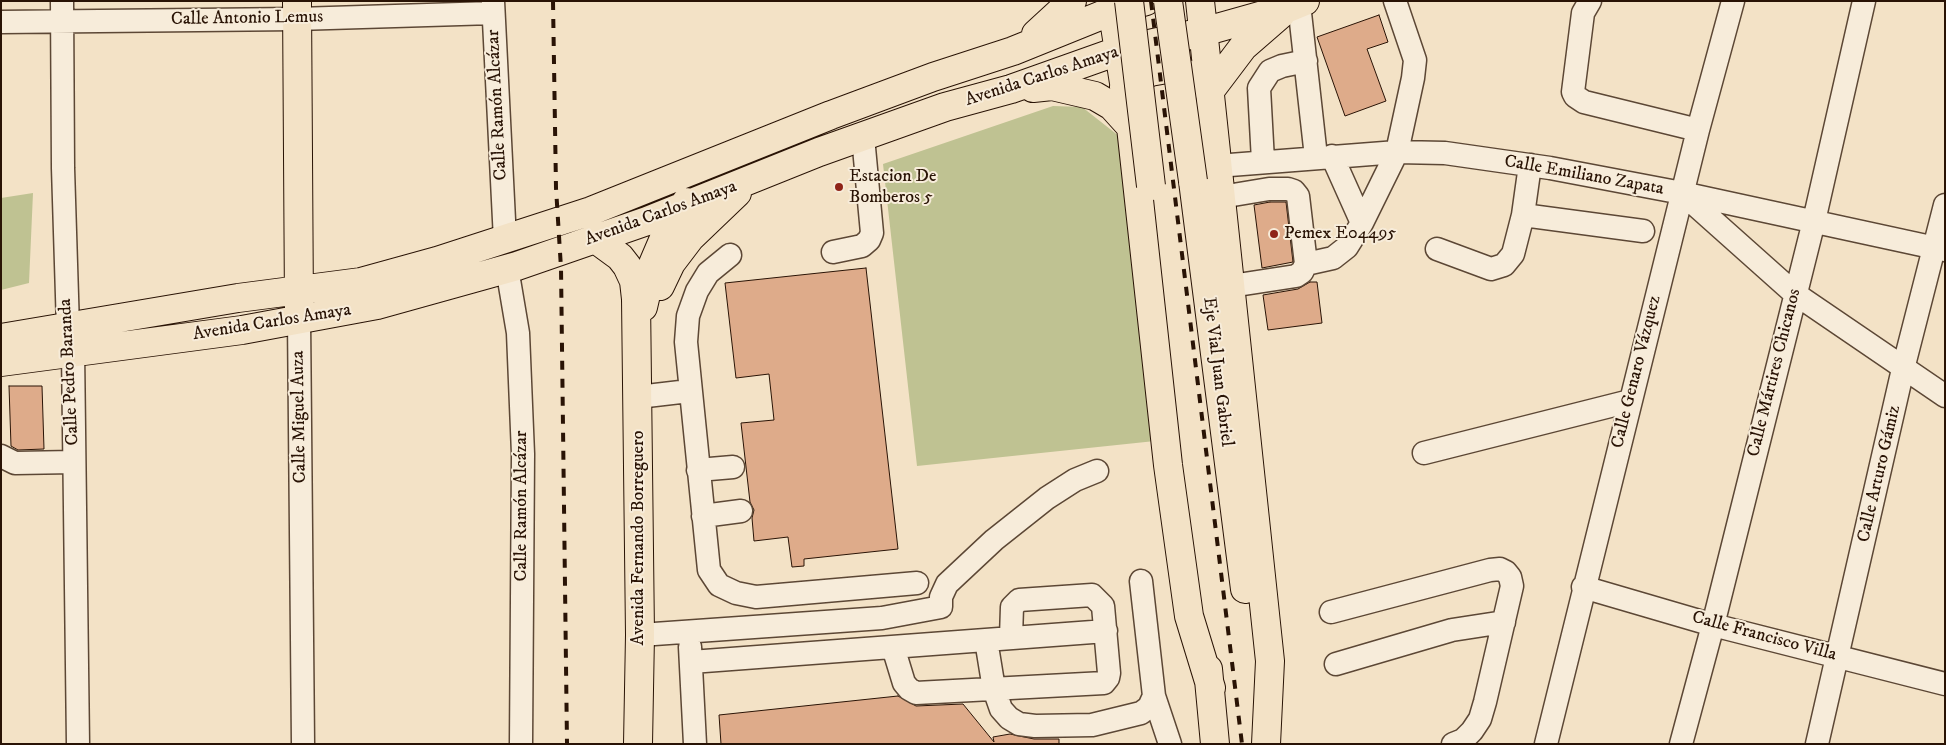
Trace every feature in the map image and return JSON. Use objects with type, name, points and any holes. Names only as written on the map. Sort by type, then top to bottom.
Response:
[{"type":"main road","points":[[1013,51],[1043,29],[1072,1]]},
{"type":"main road","name":"Avenida Carlos Amaya","points":[[1,362],[70,340],[238,298],[361,282],[505,240],[591,211],[769,139],[933,77],[1013,51],[1118,5],[1146,1]]},
{"type":"main road","name":"Eje Vial Juan Gabriel","points":[[1168,1],[1266,744]]},
{"type":"main road","points":[[1200,1],[1270,661],[1266,744]]},
{"type":"main road","points":[[1209,89],[1243,47],[1297,4]]},
{"type":"main road","name":"Avenida Carlos Amaya","points":[[1,338],[70,340],[242,330],[377,305],[508,268],[679,209],[819,152],[945,107],[1011,89],[1118,51],[1203,32],[1297,4]]},
{"type":"main road","points":[[1118,5],[1118,51],[1131,126],[1168,465],[1188,616],[1211,688]]},
{"type":"main road","points":[[1118,5],[1151,186],[1178,399],[1194,570],[1211,688],[1216,744]]},
{"type":"main road","name":"Calle Miguel Auza","points":[[297,10],[299,319]]},
{"type":"main road","points":[[1124,86],[1150,72],[1167,69],[1183,72],[1209,89]]},
{"type":"main road","points":[[933,77],[945,107]]},
{"type":"main road","points":[[1011,89],[1052,86],[1077,90],[1095,96],[1112,106],[1131,126]]},
{"type":"main road","points":[[808,124],[819,152]]},
{"type":"main road","points":[[638,333],[653,264],[679,209],[714,174],[769,139]]},
{"type":"main road","points":[[638,333],[671,263],[712,215],[750,181]]},
{"type":"main road","points":[[594,238],[620,258],[632,274],[638,333]]},
{"type":"main road","name":"Avenida Fernando Borreguero","points":[[638,333],[640,635],[638,744]]},
{"type":"street","points":[[1306,264],[1333,258],[1348,247],[1397,152],[1414,78],[1415,60],[1395,1]]},
{"type":"street","points":[[1590,1],[1583,13],[1573,92],[1575,96],[1584,102],[1698,130]]},
{"type":"street","name":"Calle Genaro Vázquez","points":[[1546,744],[1682,193],[1733,1]]},
{"type":"street","name":"Calle Mártires Chicanos","points":[[1681,744],[1714,624],[1794,293],[1814,221],[1864,1]]},
{"type":"street","points":[[1297,4],[1324,157],[1362,223]]},
{"type":"street","name":"Calle Antonio Lemus","points":[[1,22],[62,12],[493,7]]},
{"type":"street","name":"Calle Ramón Alcázar","points":[[493,7],[505,240]]},
{"type":"street","name":"Calle Pedro Baranda","points":[[62,12],[63,168],[74,462],[78,744]]},
{"type":"street","points":[[1247,193],[1254,162],[1259,88],[1270,71],[1282,66],[1306,61]]},
{"type":"street","points":[[833,252],[862,246],[869,240],[872,234],[863,137]]},
{"type":"street","name":"Calle Emiliano Zapata","points":[[1218,166],[1397,152],[1445,153],[1682,193],[1940,249]]},
{"type":"street","points":[[1437,249],[1491,269],[1504,265],[1512,254],[1523,215],[1530,166]]},
{"type":"street","points":[[1221,197],[1280,189],[1294,192],[1298,196],[1306,264],[1302,272],[1296,276],[1231,286]]},
{"type":"street","points":[[1682,193],[1794,293],[1945,396]]},
{"type":"street","name":"Calle Arturo Gámiz","points":[[1816,744],[1838,657],[1903,369],[1940,249],[1945,205]]},
{"type":"street","points":[[1523,215],[1643,230]]},
{"type":"street","points":[[730,255],[708,273],[697,290],[688,316],[686,342],[709,570],[719,585],[736,594],[756,597],[917,583]]},
{"type":"street","name":"Calle Ramón Alcázar","points":[[508,268],[518,333],[523,454],[520,744]]},
{"type":"street","name":"Calle Miguel Auza","points":[[299,319],[303,744]]},
{"type":"street","points":[[638,396],[690,391]]},
{"type":"street","points":[[1424,452],[1630,401]]},
{"type":"street","points":[[1,456],[15,463],[74,462]]},
{"type":"street","points":[[698,470],[733,467]]},
{"type":"street","points":[[958,642],[941,607],[941,597],[947,584],[994,540],[1047,498],[1075,480],[1097,471]]},
{"type":"street","points":[[703,516],[741,511]]},
{"type":"street","points":[[1331,612],[1490,570],[1500,569],[1510,577],[1512,586],[1480,719],[1463,740],[1453,744]]},
{"type":"street","points":[[1141,581],[1154,696],[1170,744]]},
{"type":"street","name":"Calle Francisco Villa","points":[[1583,588],[1945,684]]},
{"type":"street","points":[[894,647],[904,683],[916,693],[1104,683],[1109,673],[1103,606],[1092,596],[1019,600],[1012,607],[1011,637]]},
{"type":"street","points":[[640,635],[882,618],[941,607]]},
{"type":"street","points":[[1336,664],[1452,630],[1504,622]]},
{"type":"street","points":[[689,631],[695,744]]},
{"type":"street","points":[[691,662],[1106,631]]},
{"type":"street","points":[[986,640],[994,689],[1001,709],[1009,718],[1019,724],[1094,734],[1141,713],[1149,707],[1154,696]]},
{"type":"green space","points":[[1053,106],[1082,107],[1124,140],[1155,441],[917,466],[883,164]]},
{"type":"green space","points":[[33,193],[29,283],[1,290],[1,198]]},
{"type":"building","points":[[1379,15],[1388,42],[1367,49],[1386,101],[1345,116],[1317,37]]},
{"type":"building","name":"Pemex E04495","points":[[1286,202],[1293,262],[1262,268],[1254,205]]},
{"type":"building","points":[[866,268],[898,549],[804,559],[804,566],[792,567],[788,537],[754,541],[752,518],[754,510],[750,502],[741,423],[774,420],[769,374],[736,378],[725,283]]},
{"type":"building","points":[[1310,282],[1317,282],[1322,323],[1268,330],[1263,295],[1298,289]]},
{"type":"building","points":[[9,386],[42,386],[44,449],[18,450],[11,446]]},
{"type":"building","points":[[898,696],[916,706],[963,704],[994,742],[993,737],[1010,734],[1034,739],[1059,739],[1059,744],[721,744],[719,715]]},
{"type":"railway","points":[[553,1],[556,188],[561,268],[567,744]]},
{"type":"railway","points":[[1151,1],[1242,744]]},
{"type":"place","name":"Estacion De Bomberos 5","points":[[839,187]]},
{"type":"place","name":"Pemex E04495","points":[[1274,234]]}]
